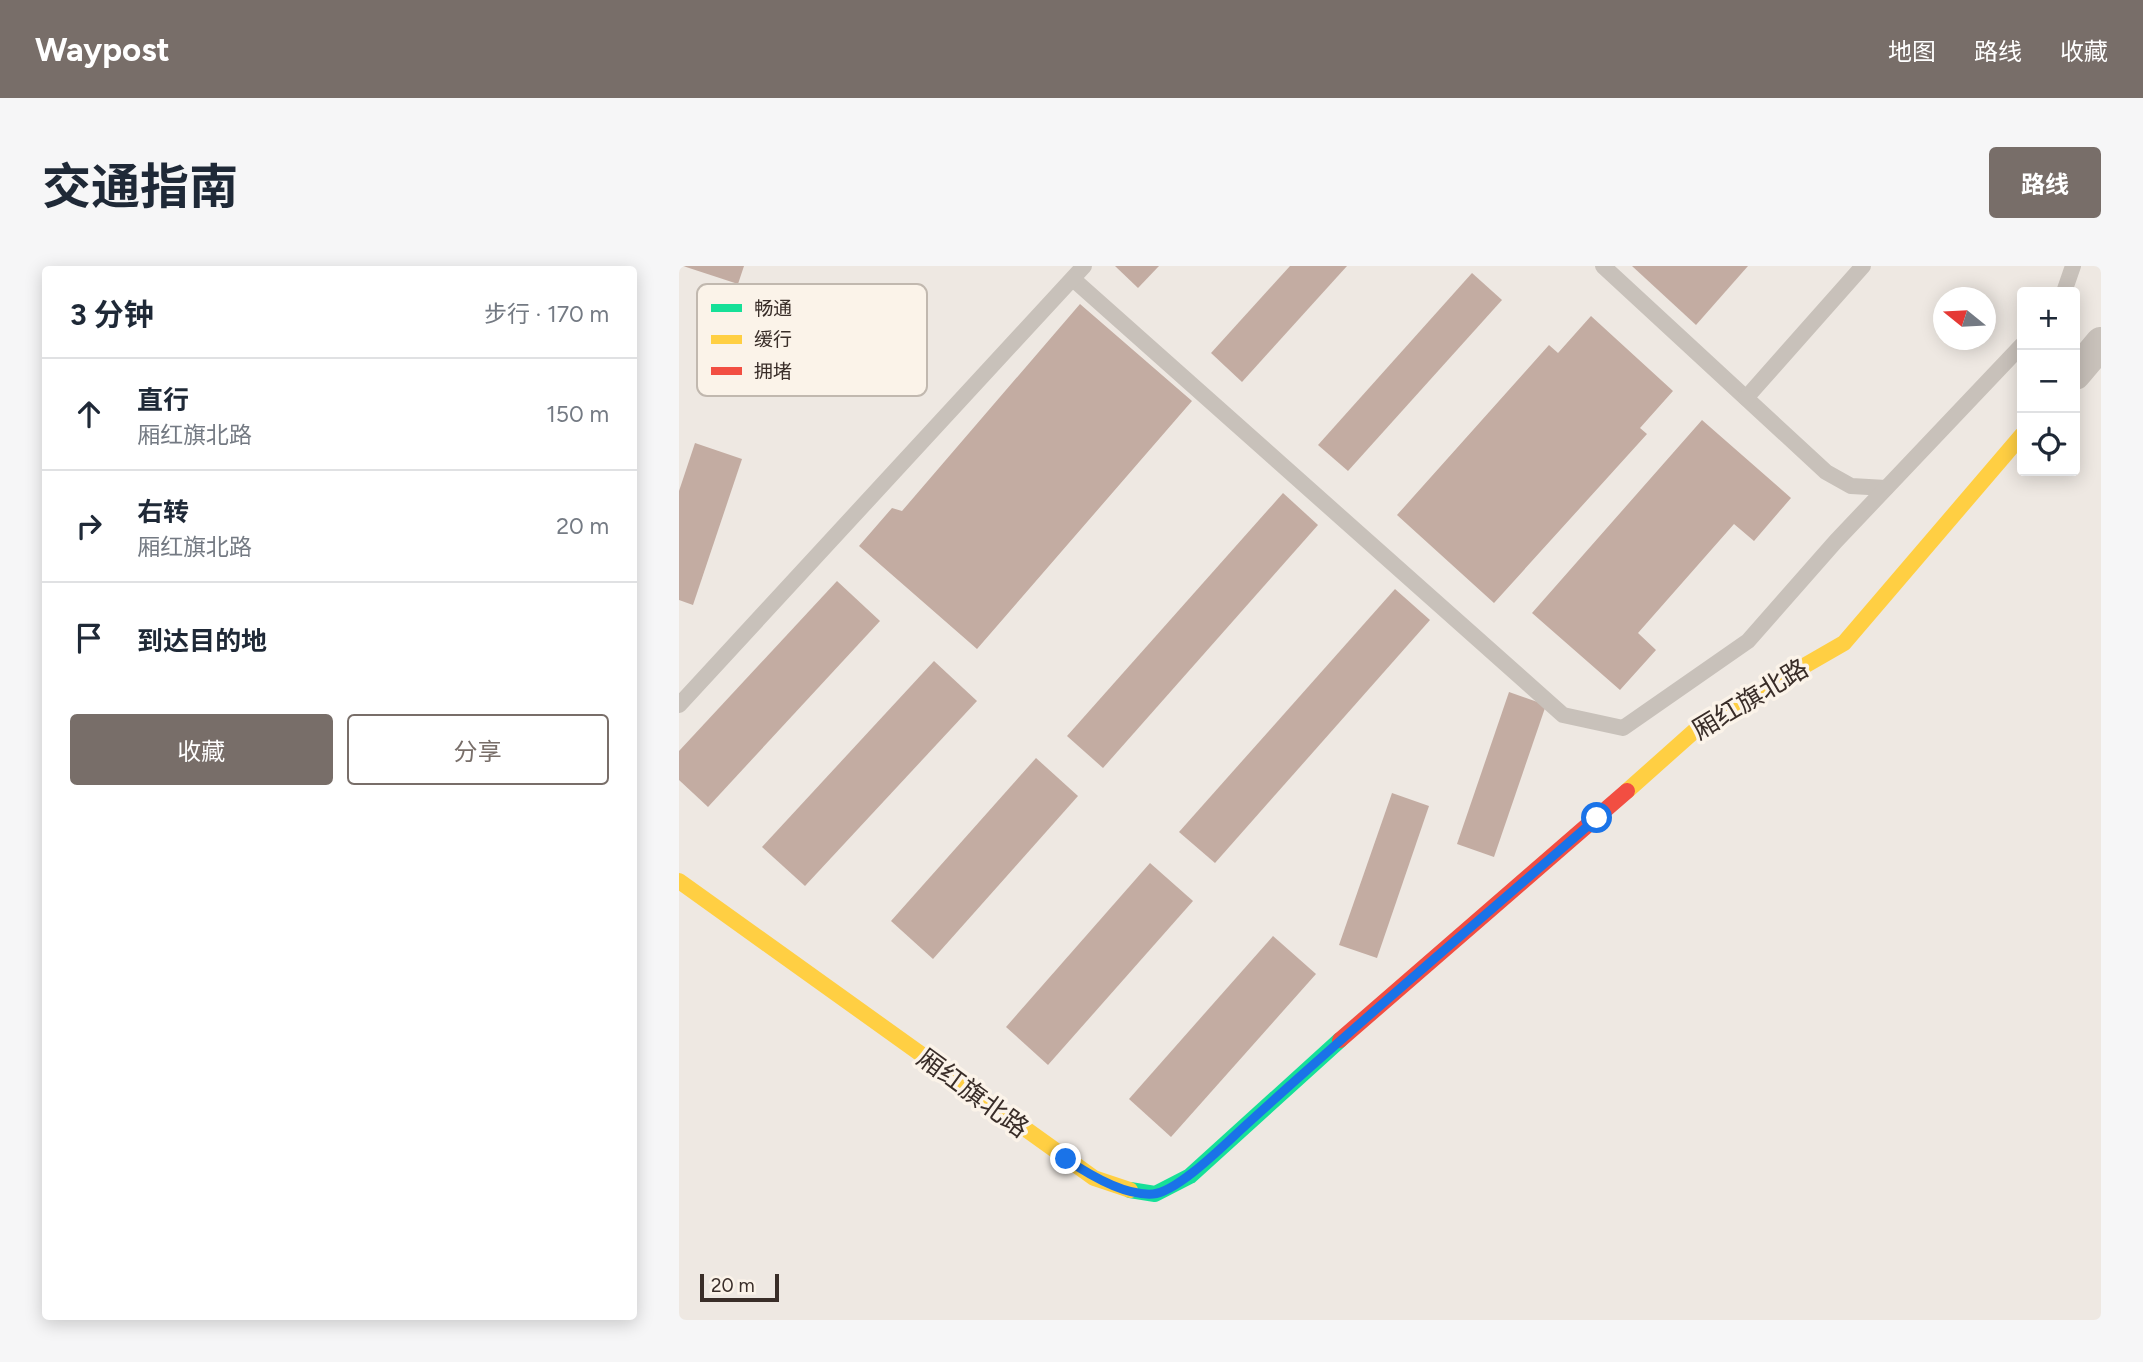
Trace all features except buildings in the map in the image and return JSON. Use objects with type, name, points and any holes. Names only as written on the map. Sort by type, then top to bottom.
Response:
[{"type":"street","points":[[2080,368],[2101,343]]},
{"type":"street","name":"厢红旗北路","points":[[679,881],[1094,1178],[1154,1194],[1190,1176],[1304,1072],[1700,726],[1844,643],[2017,441]]},
{"type":"lane","points":[[679,705],[1084,266]]},
{"type":"lane","points":[[1602,266],[1826,472],[1851,486],[1886,488]]},
{"type":"lane","points":[[1746,398],[1863,266]]},
{"type":"lane","points":[[2066,287],[2073,266]]},
{"type":"lane","points":[[1073,279],[1563,715],[1623,728],[1748,641],[1886,488],[2017,350]]},
{"type":"traffic: fast","points":[[1130,1190],[1155,1194],[1190,1176],[1340,1040]]},
{"type":"traffic: slow","points":[[1627,791],[1700,726],[1844,643],[2017,441]]},
{"type":"traffic: slow","points":[[679,881],[1094,1178],[1130,1190]]},
{"type":"traffic: jam","points":[[1340,1040],[1627,791]]},
{"type":"route","points":[[1066,1159],[1094,1178],[1154,1194],[1190,1176],[1304,1072],[1597,818]]}]
